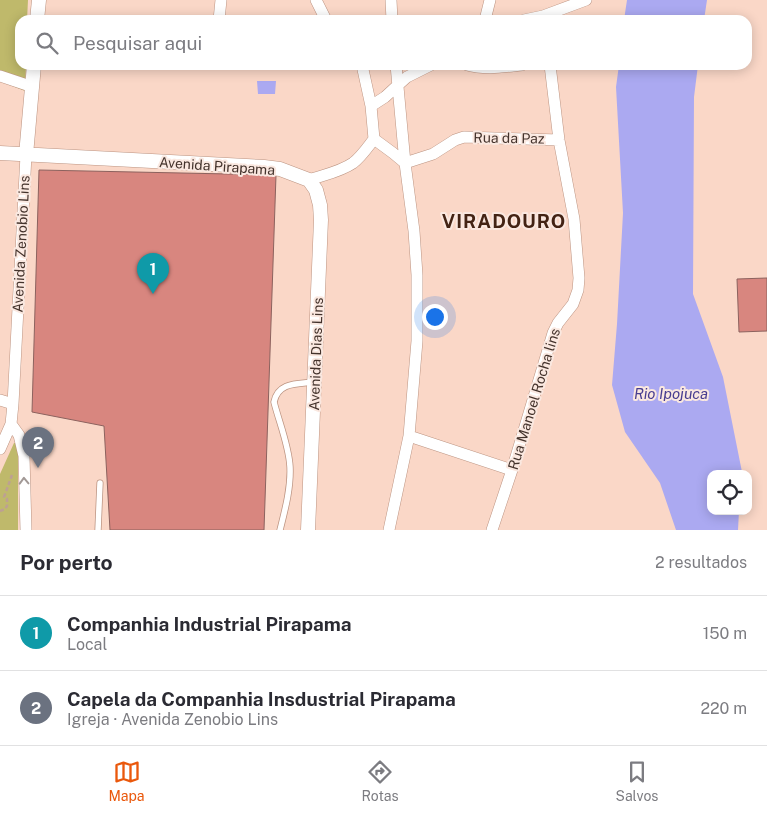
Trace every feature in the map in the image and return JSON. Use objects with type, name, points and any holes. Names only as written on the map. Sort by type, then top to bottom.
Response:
[{"type":"street","points":[[38,15],[39,0]]},
{"type":"street","points":[[220,15],[221,0]]},
{"type":"street","points":[[316,0],[324,15]]},
{"type":"street","points":[[391,0],[392,15]]},
{"type":"street","points":[[486,15],[490,0]]},
{"type":"street","points":[[551,15],[586,0]]},
{"type":"street","name":"Avenida Zenobio Lins","points":[[0,448],[11,424],[13,404],[26,155],[34,70]]},
{"type":"street","points":[[309,180],[344,168],[360,157],[374,140],[371,106],[363,70]]},
{"type":"street","points":[[388,530],[409,436],[417,341],[417,274],[414,232],[405,163],[396,70]]},
{"type":"street","points":[[371,106],[385,97],[407,77],[421,70]]},
{"type":"street","name":"Rua Manoel Rocha lins","points":[[492,530],[512,470],[552,333],[573,304],[578,290],[579,278],[574,219],[559,140],[551,70]]},
{"type":"street","points":[[0,76],[33,87]]},
{"type":"street","name":"Rua da Paz","points":[[405,163],[433,154],[455,140],[464,137],[559,140]]},
{"type":"street","points":[[374,140],[405,163]]},
{"type":"street","name":"Avenida Pirapama","points":[[0,153],[264,167],[280,169],[309,180]]},
{"type":"street","name":"Avenida Dias Lins","points":[[308,530],[321,220],[316,190],[309,180]]},
{"type":"street","points":[[0,400],[13,404]]},
{"type":"street","points":[[11,424],[16,429],[21,442],[24,467],[26,530]]},
{"type":"street","points":[[409,436],[512,470]]},
{"type":"lane","points":[[280,530],[290,478],[290,466],[274,402],[275,396],[283,387],[315,382]]},
{"type":"lane","points":[[98,530],[100,483]]},
{"type":"path","points":[[0,511],[8,506],[7,499],[4,497],[16,466],[24,467]]},
{"type":"shaded area","points":[[0,0],[28,0],[27,15],[15,15],[15,70],[26,70],[25,91],[0,81]]},
{"type":"shaded area","points":[[14,443],[17,443],[18,446],[18,530],[0,530],[0,474]]},
{"type":"water","points":[[627,0],[707,0],[705,15],[625,15]]},
{"type":"water","name":"Rio Ipojuca","points":[[618,70],[697,70],[694,97],[693,294],[723,377],[742,470],[707,470],[707,515],[739,515],[738,530],[676,530],[660,483],[625,432],[612,385],[623,213],[616,87]]},
{"type":"water","points":[[257,81],[276,81],[275,94],[258,94]]},
{"type":"building","points":[[39,170],[276,175],[264,530],[110,530],[104,426],[32,412]]},
{"type":"building","points":[[767,278],[767,331],[739,332],[737,279]]},
{"type":"place","name":"Companhia Industrial Pirapama","points":[[153,294]]},
{"type":"place","name":"Capela da Companhia Insdustrial Pirapama","points":[[38,468]]},
{"type":"district","name":"VIRADOURO","points":[[504,221]]}]
